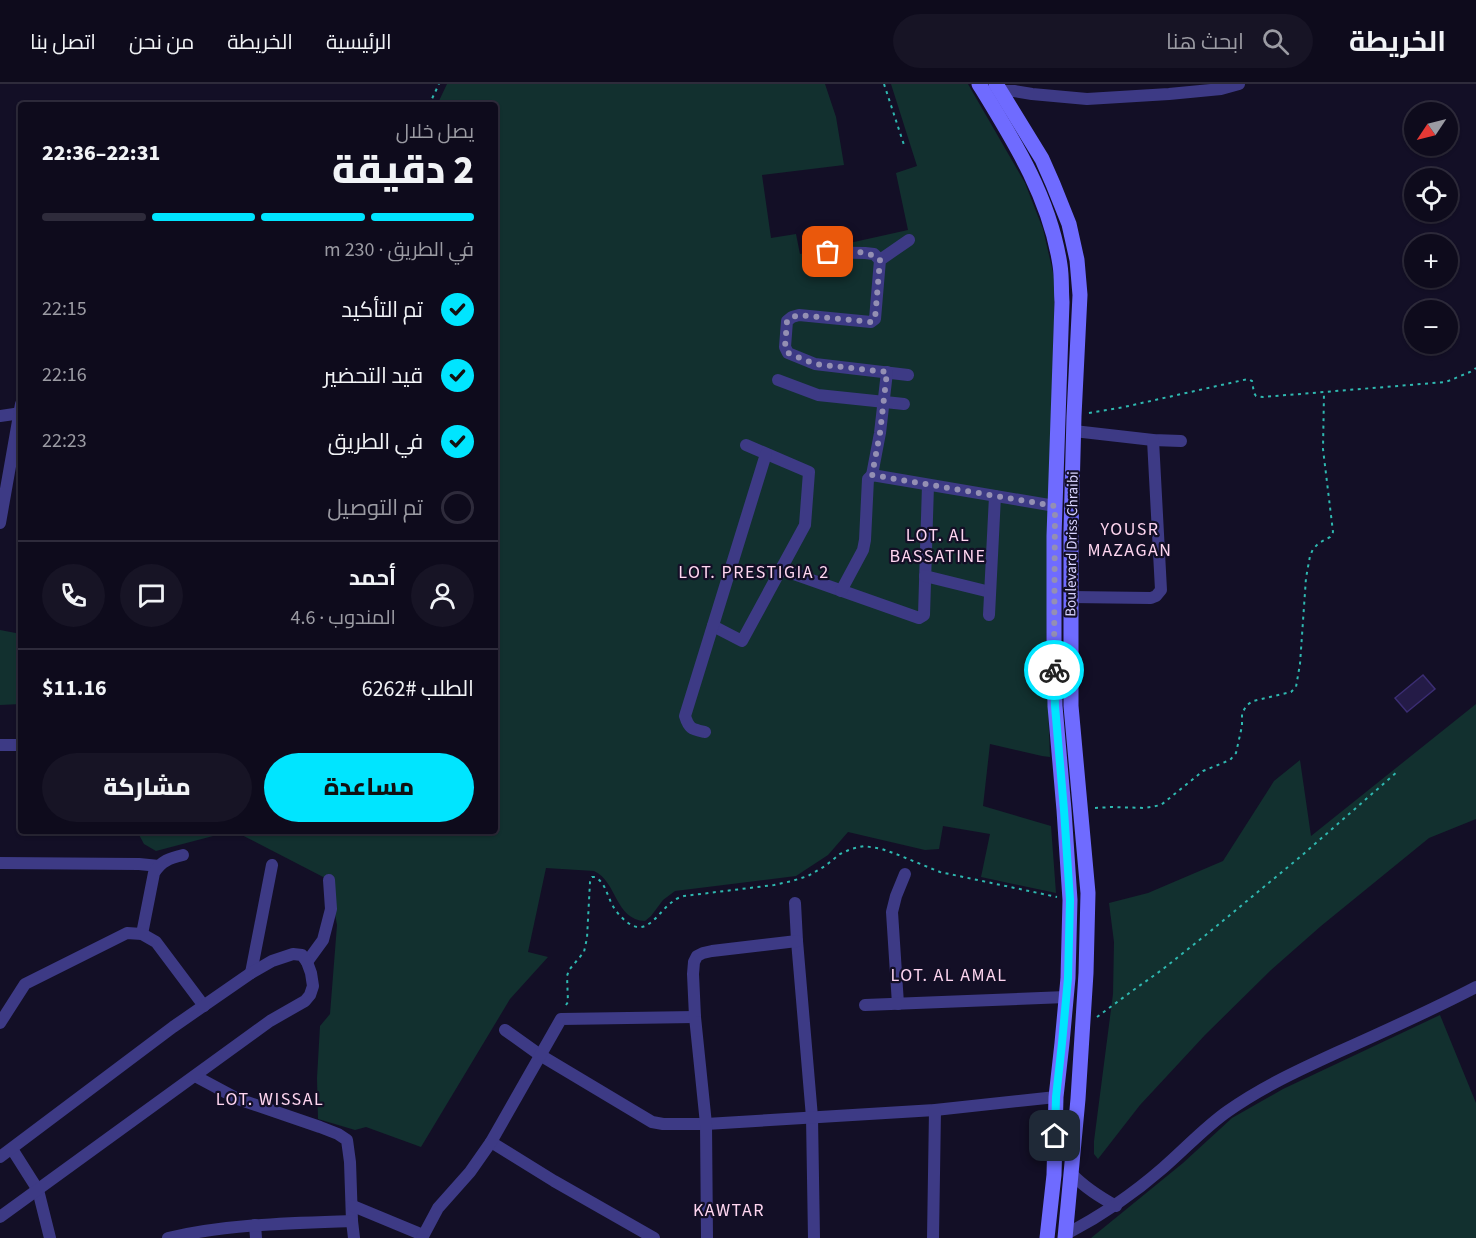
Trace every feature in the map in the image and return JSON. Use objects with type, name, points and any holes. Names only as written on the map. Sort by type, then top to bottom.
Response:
[{"type":"main road","name":"Boulevard Driss Chraibi","points":[[980,84],[1013,127],[1042,159],[1068,224],[1077,260],[1080,295],[1071,530],[1071,706],[1066,744],[1064,810],[1070,900],[1066,997],[1056,1097],[1054,1175],[1047,1238]]},
{"type":"main road","name":"Boulevard Driss Chraibi","points":[[999,89],[1043,199],[1060,266],[1062,302],[1055,506],[1055,706],[1080,809],[1088,893],[1084,1028],[1066,1236]]},
{"type":"main road","points":[[1055,706],[1071,706]]},
{"type":"street","points":[[999,89],[1087,99],[1221,89],[1239,84]]},
{"type":"street","points":[[880,260],[909,240]]},
{"type":"street","points":[[810,252],[874,254],[880,260],[875,319],[871,322],[799,315],[792,317],[787,321],[785,347],[788,353],[815,364],[908,375]]},
{"type":"street","points":[[841,591],[865,540],[868,479],[872,475],[887,372]]},
{"type":"street","points":[[778,380],[818,395],[904,404]]},
{"type":"street","points":[[0,416],[18,411]]},
{"type":"street","points":[[0,523],[18,421]]},
{"type":"street","points":[[1074,423],[1153,440],[1181,441]]},
{"type":"street","points":[[1071,597],[1151,598],[1161,590],[1153,440]]},
{"type":"street","points":[[713,626],[742,641],[805,525],[809,472],[746,445]]},
{"type":"street","points":[[705,732],[693,730],[688,726],[685,716],[766,454]]},
{"type":"street","points":[[872,475],[1055,506]]},
{"type":"street","points":[[780,569],[919,618],[924,615],[928,484]]},
{"type":"street","points":[[989,615],[995,496]]},
{"type":"street","points":[[925,576],[990,592]]},
{"type":"street","points":[[0,746],[18,745]]},
{"type":"street","points":[[142,934],[154,873],[169,858],[183,855]]},
{"type":"street","points":[[0,863],[159,866]]},
{"type":"street","points":[[251,973],[272,865]]},
{"type":"street","points":[[898,1004],[892,912],[905,874]]},
{"type":"street","points":[[306,962],[323,940],[331,909],[328,880]]},
{"type":"street","points":[[795,903],[796,942],[813,1117],[814,1238]]},
{"type":"street","points":[[0,1023],[25,984],[127,933],[142,934],[156,942],[204,1006]]},
{"type":"street","points":[[706,1238],[706,1125],[695,1017],[694,962],[697,956],[712,951],[796,942]]},
{"type":"street","points":[[0,1157],[173,1027],[251,973],[293,954],[302,956],[306,962],[313,986],[305,1001],[270,1021],[0,1217]]},
{"type":"street","points":[[1066,1236],[1116,1206],[1164,1168],[1227,1111],[1266,1087],[1476,987]]},
{"type":"street","points":[[865,1005],[1066,997]]},
{"type":"street","points":[[352,1206],[423,1237],[438,1208],[470,1172],[491,1142],[561,1019],[695,1017]]},
{"type":"street","points":[[504,1030],[540,1055],[652,1122],[663,1124],[706,1125],[934,1110],[1056,1097]]},
{"type":"street","points":[[195,1076],[237,1099],[338,1134],[347,1140],[350,1153],[354,1238]]},
{"type":"street","points":[[933,1238],[934,1110]]},
{"type":"street","points":[[491,1142],[654,1238]]},
{"type":"street","points":[[12,1149],[38,1190],[50,1238]]},
{"type":"street","points":[[1072,1174],[1096,1195],[1116,1206]]},
{"type":"street","points":[[168,1238],[213,1230],[255,1232],[352,1221]]},
{"type":"path","points":[[430,102],[439,84]]},
{"type":"path","points":[[885,84],[905,148]]},
{"type":"path","points":[[1074,423],[1124,407],[1248,379],[1252,381],[1254,393],[1258,397],[1446,382],[1476,368]]},
{"type":"path","points":[[1080,809],[1145,808],[1161,805],[1203,771],[1230,760],[1236,753],[1242,726],[1242,713],[1247,705],[1253,701],[1291,692],[1296,687],[1310,556],[1313,549],[1330,537],[1333,532],[1323,449],[1324,393]]},
{"type":"path","points":[[1084,1028],[1207,934],[1397,772]]},
{"type":"path","points":[[561,1019],[567,1002],[569,970],[584,952],[590,882],[595,877],[601,880],[610,902],[626,922],[634,927],[642,927],[650,923],[672,902],[684,896],[792,882],[808,876],[846,852],[864,846],[882,849],[940,872],[1070,900]]},
{"type":"green space","points":[[447,84],[825,84],[836,117],[844,165],[762,175],[771,238],[796,234],[800,254],[908,230],[896,173],[917,166],[891,84],[968,84],[1025,183],[1043,229],[1055,281],[1046,656],[1050,757],[990,744],[983,806],[1051,826],[1056,893],[981,877],[990,834],[943,826],[939,849],[925,850],[848,832],[828,855],[796,876],[675,891],[663,900],[645,921],[635,919],[628,914],[602,876],[594,871],[546,868],[528,952],[548,957],[510,999],[421,1147],[366,1127],[355,1130],[318,1119],[317,1078],[320,1026],[330,1014],[337,925],[329,880],[240,834],[498,834],[498,102],[438,102]]},
{"type":"green space","points":[[0,630],[18,633],[18,704],[0,705]]},
{"type":"green space","points":[[1476,704],[1476,819],[1429,838],[1271,970],[1205,1035],[1140,1105],[1098,1159],[1094,1154],[1094,1141],[1113,994],[1114,942],[1109,903],[1148,893],[1223,861],[1274,781],[1300,760],[1311,836]]},
{"type":"green space","points":[[139,834],[221,834],[156,851],[144,844]]},
{"type":"green space","points":[[1440,1015],[1476,1103],[1476,1238],[1091,1238],[1183,1163],[1232,1118],[1283,1089]]},
{"type":"building","points":[[1423,675],[1435,689],[1407,712],[1395,698]]},
{"type":"way so far","points":[[828,252],[874,254],[880,260],[875,319],[871,322],[799,315],[792,317],[787,321],[785,347],[788,353],[815,364],[887,372],[880,433],[872,475],[1055,506],[1054,670]]},
{"type":"district","name":"YOUSR MAZAGAN","points":[[1130,539]]},
{"type":"district","name":"LOT. AL BASSATINE","points":[[938,545]]},
{"type":"district","name":"LOT. PRESTIGIA 2","points":[[754,572]]},
{"type":"district","name":"LOT. AL AMAL","points":[[949,975]]},
{"type":"district","name":"LOT. WISSAL","points":[[270,1099]]},
{"type":"district","name":"KAWTAR","points":[[729,1210]]},
{"type":"route","points":[[1054,670],[1070,900],[1068,978],[1056,1097],[1055,1136]]}]
